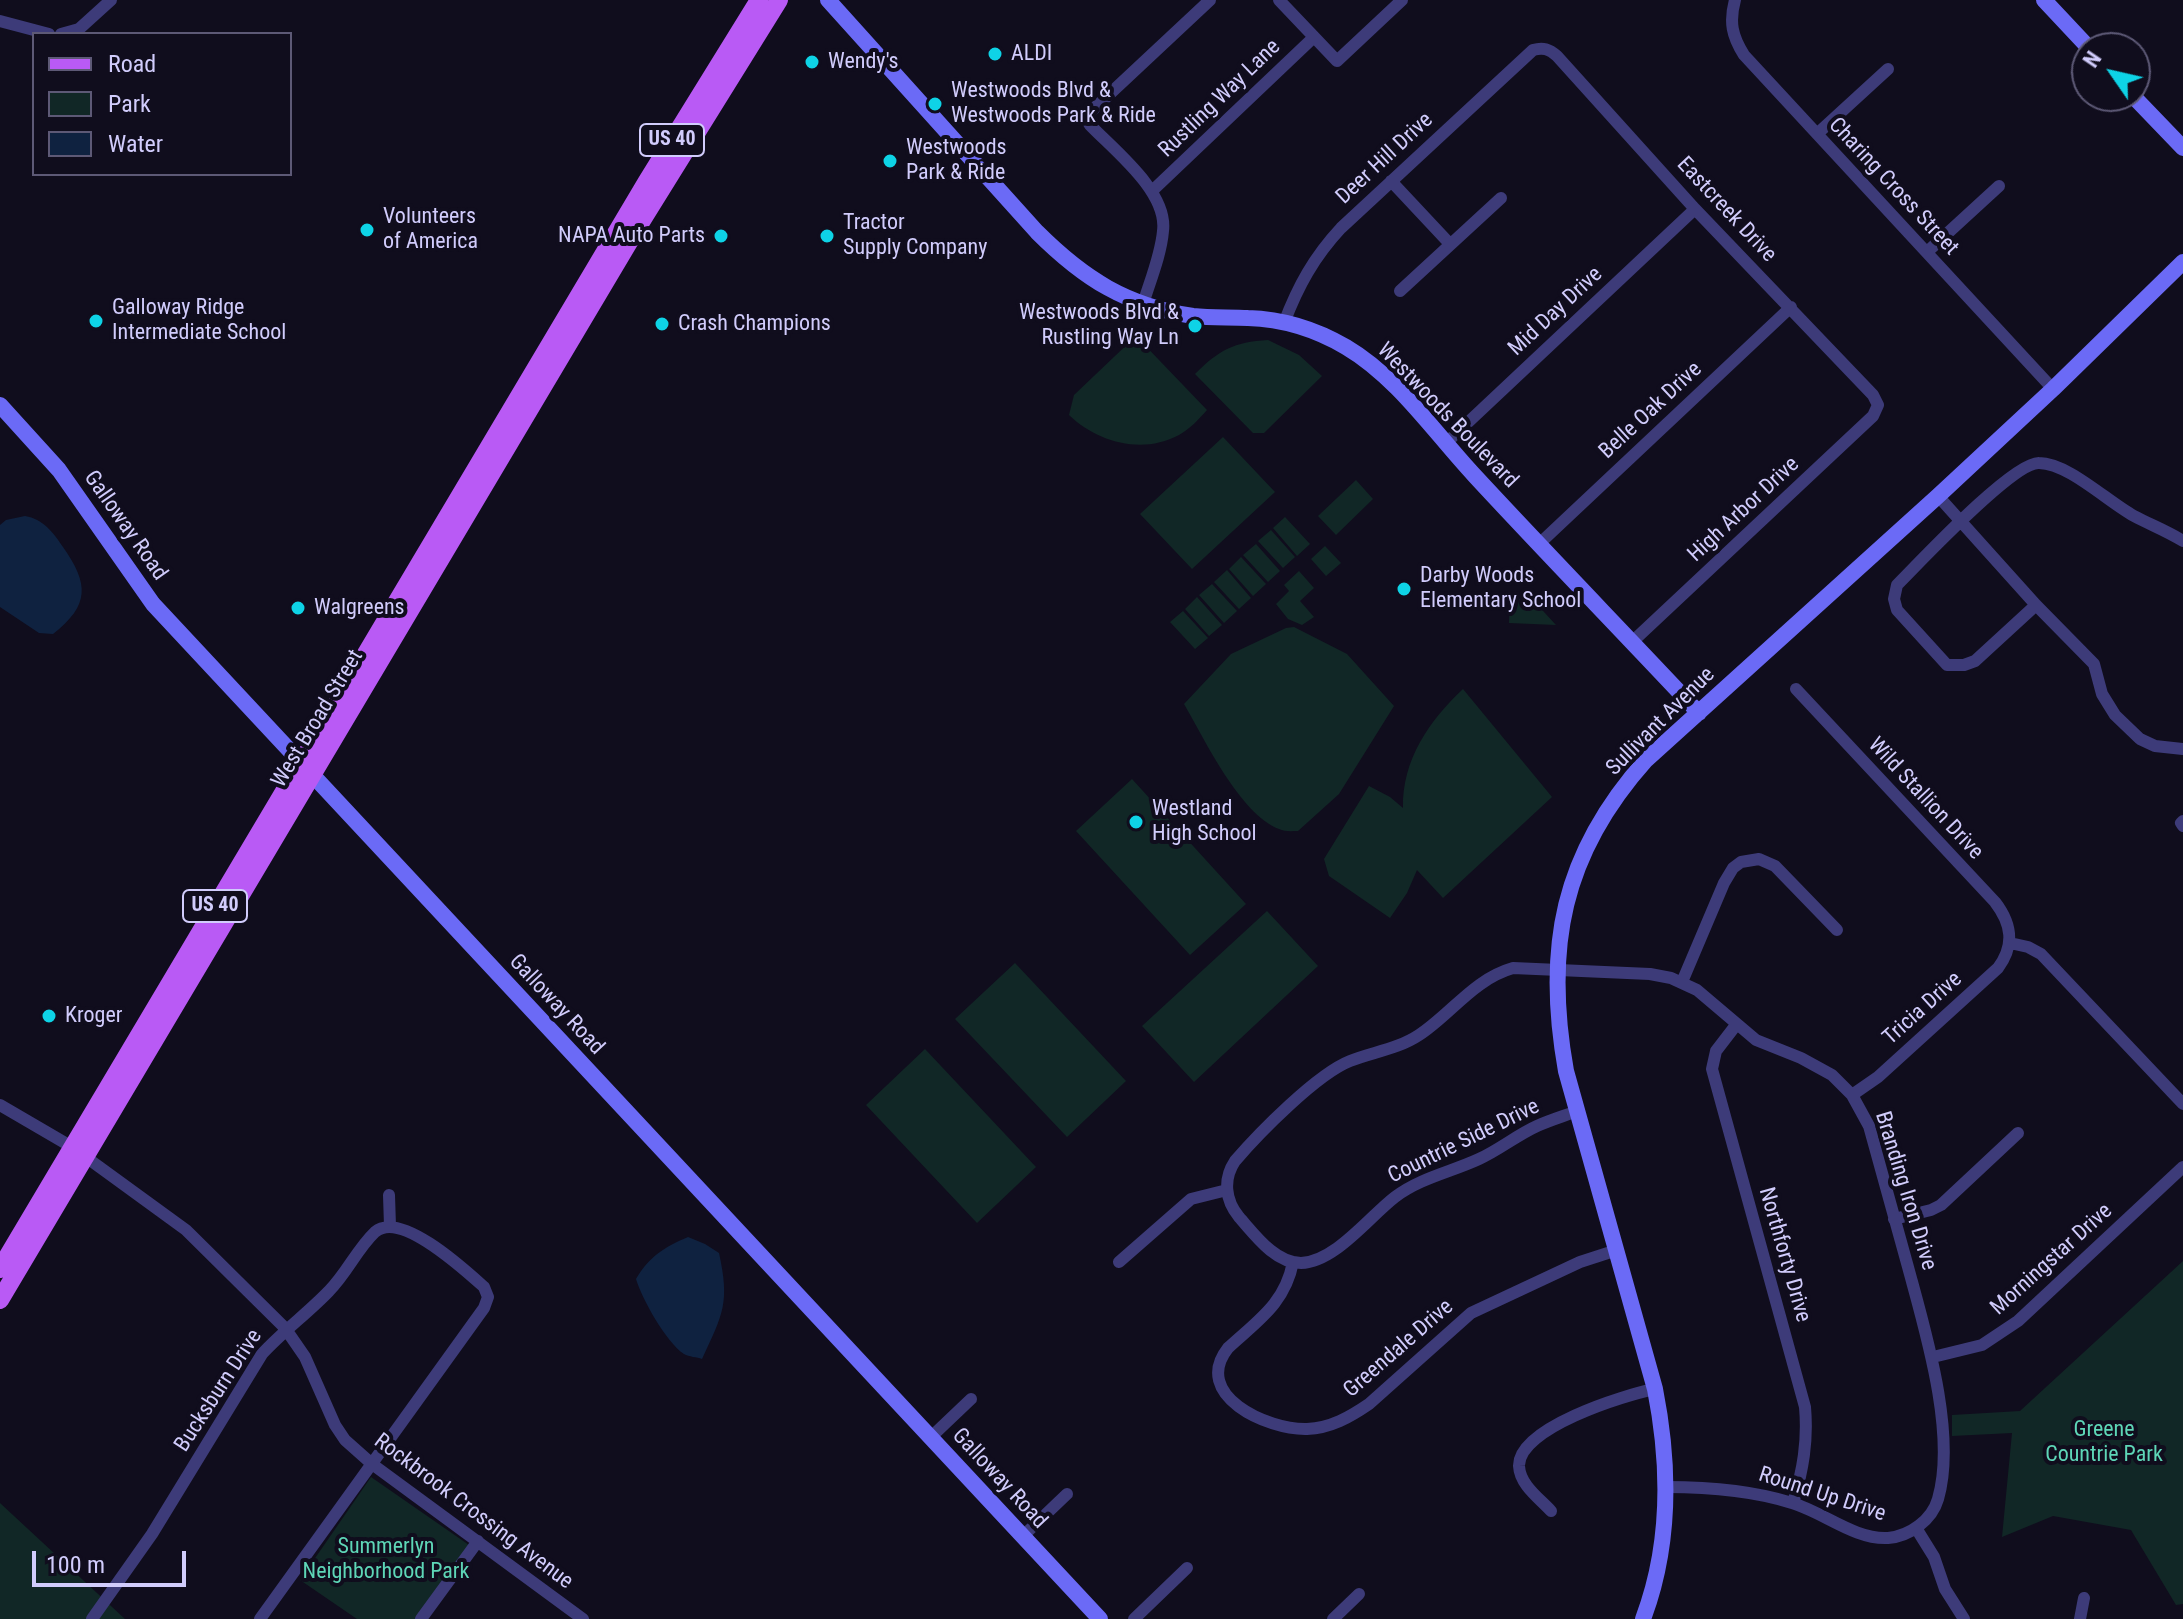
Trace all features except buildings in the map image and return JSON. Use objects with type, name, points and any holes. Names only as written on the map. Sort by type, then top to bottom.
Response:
[{"type":"main road","name":"West Broad Street","points":[[0,1300],[79,1152],[307,768],[647,181],[759,0]]},
{"type":"main road","name":"West Broad Street","points":[[307,768],[779,0]]},
{"type":"main road","name":"West Broad Street","points":[[0,1269],[79,1152]]},
{"type":"street","points":[[68,32],[79,29],[111,0]]},
{"type":"street","name":"Westwoods Boulevard","points":[[828,0],[1063,258],[1094,281],[1143,304],[1194,316],[1284,323],[1334,340],[1365,360],[1395,387],[1699,713]]},
{"type":"street","points":[[1143,304],[1163,230],[1162,214],[1152,191],[1086,120],[1086,114],[1210,0]]},
{"type":"street","points":[[1279,0],[1313,38]]},
{"type":"street","name":"Rustling Way Lane","points":[[1152,191],[1313,38],[1337,61],[1402,0]]},
{"type":"street","name":"Charing Cross Street","points":[[1735,0],[1730,17],[1744,55],[2053,389]]},
{"type":"street","points":[[2044,0],[2074,32]]},
{"type":"street","points":[[0,21],[41,32]]},
{"type":"street","name":"Deer Hill Drive","points":[[1284,323],[1305,274],[1320,250],[1519,61],[1541,48]]},
{"type":"street","name":"Eastcreek Drive","points":[[1541,48],[1557,56],[1695,209],[1873,395],[1878,405]]},
{"type":"street","points":[[1817,134],[1888,69]]},
{"type":"street","points":[[2148,112],[2183,148]]},
{"type":"street","points":[[1391,181],[1450,244]]},
{"type":"street","points":[[1927,252],[1999,186]]},
{"type":"street","points":[[1400,291],[1501,198]]},
{"type":"street","name":"Mid Day Drive","points":[[1445,444],[1695,209]]},
{"type":"street","name":"Sullivant Avenue","points":[[1643,1619],[1660,1555],[1666,1487],[1663,1437],[1655,1389],[1577,1111],[1560,1038],[1556,969],[1564,911],[1588,843],[1629,779],[2053,389],[2183,262]]},
{"type":"street","name":"Belle Oak Drive","points":[[1539,544],[1791,307]]},
{"type":"street","name":"High Arbor Drive","points":[[1632,642],[1873,416],[1878,405]]},
{"type":"street","name":"Galloway Road","points":[[2,411],[59,470],[153,604],[1100,1619]]},
{"type":"street","points":[[2036,605],[1975,661],[1964,665],[1947,665],[1906,623],[1894,599],[1897,585],[2007,478],[2030,464],[2057,467],[2134,516],[2183,541]]},
{"type":"street","points":[[1938,496],[2094,664],[2102,694],[2115,715],[2140,739],[2155,746],[2183,749]]},
{"type":"street","name":"Wild Stallion Drive","points":[[1796,689],[1995,902],[2008,925],[2010,943]]},
{"type":"street","points":[[1682,982],[1724,883],[1733,868],[1741,862],[1759,859],[1775,866],[1837,930]]},
{"type":"street","points":[[2010,943],[2041,954],[2183,1104]]},
{"type":"street","name":"Tricia Drive","points":[[1852,1095],[1878,1077],[1998,968],[2010,943]]},
{"type":"street","name":"Branding Iron Drive","points":[[1227,1190],[1230,1168],[1247,1147],[1334,1070],[1349,1061],[1416,1037],[1494,975],[1513,968],[1556,969],[1650,974],[1682,982],[1710,999],[1736,1025],[1768,1047],[1820,1067],[1852,1095],[1869,1126],[1933,1357],[1941,1425],[1938,1500],[1916,1528]]},
{"type":"street","name":"Northforty Drive","points":[[1736,1025],[1716,1051],[1712,1069],[1805,1407],[1804,1466],[1793,1503]]},
{"type":"street","name":"Rockbrook Crossing Avenue","points":[[0,1105],[79,1152],[186,1230],[285,1328],[305,1357],[335,1425],[345,1440],[372,1464],[583,1619]]},
{"type":"street","name":"Countrie Side Drive","points":[[1293,1262],[1313,1262],[1331,1253],[1397,1196],[1426,1179],[1479,1159],[1538,1125],[1577,1111]]},
{"type":"street","points":[[1894,1219],[1941,1205],[2018,1133]]},
{"type":"street","name":"Morningstar Drive","points":[[1933,1357],[1982,1345],[2018,1321],[2183,1167]]},
{"type":"street","points":[[1119,1262],[1191,1199],[1227,1190],[1239,1217],[1270,1250],[1293,1262]]},
{"type":"street","points":[[260,1619],[484,1308],[487,1292],[469,1273],[409,1230],[390,1226],[389,1195]]},
{"type":"street","name":"Bucksburn Drive","points":[[92,1619],[152,1534],[262,1354],[285,1328],[330,1290],[377,1230],[390,1226]]},
{"type":"street","name":"Greendale Drive","points":[[1293,1262],[1283,1295],[1228,1348],[1218,1366],[1217,1376],[1223,1392],[1249,1413],[1268,1423],[1309,1429],[1331,1425],[1369,1404],[1471,1313],[1580,1262],[1617,1250]]},
{"type":"street","points":[[1551,1511],[1522,1477],[1520,1460],[1525,1447],[1535,1436],[1603,1404],[1655,1389]]},
{"type":"street","points":[[930,1438],[971,1399]]},
{"type":"street","name":"Round Up Drive","points":[[1666,1487],[1739,1490],[1793,1503],[1870,1536],[1894,1537],[1916,1528]]},
{"type":"street","points":[[1023,1536],[1067,1494]]},
{"type":"street","points":[[1916,1528],[1934,1557],[1945,1589],[1964,1619]]},
{"type":"street","points":[[421,1619],[478,1541]]},
{"type":"street","points":[[1134,1619],[1187,1568]]},
{"type":"street","points":[[1333,1619],[1359,1594]]},
{"type":"street","points":[[2080,1619],[2084,1598]]},
{"type":"green space","points":[[1136,336],[1207,410],[1179,435],[1165,441],[1135,445],[1106,438],[1069,415],[1074,395]]},
{"type":"green space","points":[[1268,340],[1299,355],[1322,376],[1264,433],[1253,433],[1195,374],[1228,349]]},
{"type":"green space","points":[[1223,437],[1275,492],[1192,569],[1140,514]]},
{"type":"green space","points":[[1356,480],[1373,499],[1336,535],[1318,516]]},
{"type":"green space","points":[[1285,517],[1310,544],[1297,556],[1273,528]]},
{"type":"green space","points":[[1271,530],[1295,557],[1283,568],[1258,541]]},
{"type":"green space","points":[[1256,544],[1280,571],[1268,582],[1243,555]]},
{"type":"green space","points":[[1325,546],[1341,563],[1326,576],[1311,559]]},
{"type":"green space","points":[[1241,557],[1266,584],[1253,596],[1229,569]]},
{"type":"green space","points":[[1227,570],[1251,598],[1239,609],[1214,582]]},
{"type":"green space","points":[[1299,571],[1314,588],[1300,601],[1314,617],[1302,625],[1288,619],[1276,604],[1289,591],[1284,585]]},
{"type":"green space","points":[[1212,584],[1237,611],[1224,623],[1199,595]]},
{"type":"green space","points":[[1197,597],[1222,625],[1209,636],[1185,609]]},
{"type":"green space","points":[[1510,598],[1532,599],[1556,625],[1509,623]]},
{"type":"green space","points":[[1183,611],[1208,638],[1195,649],[1170,622]]},
{"type":"green space","points":[[1294,627],[1347,654],[1394,706],[1339,794],[1298,831],[1288,831],[1265,821],[1237,792],[1184,704],[1231,654]]},
{"type":"green space","points":[[1463,689],[1552,797],[1443,898],[1417,870],[1407,893],[1390,918],[1329,876],[1324,859],[1369,786],[1403,808],[1407,774],[1420,742],[1439,714]]},
{"type":"green space","points":[[1132,779],[1246,904],[1190,955],[1076,831]]},
{"type":"green space","points":[[1267,911],[1318,966],[1194,1082],[1142,1026]]},
{"type":"green space","points":[[1015,963],[1126,1081],[1067,1137],[955,1019]]},
{"type":"green space","points":[[925,1049],[1036,1167],[977,1223],[866,1105]]},
{"type":"green space","name":"Greene Countrie Park","points":[[2183,1261],[2183,1604],[2176,1605],[2131,1530],[2053,1516],[2002,1537],[2012,1433],[1952,1436],[1952,1415],[2020,1411]]},
{"type":"green space","name":"Summerlyn Neighborhood Park","points":[[371,1477],[469,1545],[418,1619],[357,1619],[300,1580]]},
{"type":"green space","points":[[0,1503],[125,1619],[0,1619]]},
{"type":"water","points":[[25,516],[37,520],[51,531],[72,560],[81,583],[82,594],[74,613],[53,634],[39,633],[0,607],[0,525],[6,520]]},
{"type":"water","points":[[688,1237],[719,1253],[724,1284],[720,1319],[702,1359],[684,1354],[670,1340],[649,1308],[636,1279],[658,1254]]},
{"type":"place","name":"ALDI","points":[[995,54]]},
{"type":"place","name":"Wendy's","points":[[812,62]]},
{"type":"place","name":"Westwoods Blvd & Westwoods Park & Ride","points":[[935,104]]},
{"type":"place","name":"Westwoods Park & Ride","points":[[890,161]]},
{"type":"place","name":"Volunteers of America","points":[[367,230]]},
{"type":"place","name":"NAPA Auto Parts","points":[[721,236]]},
{"type":"place","name":"Tractor Supply Company","points":[[827,236]]},
{"type":"place","name":"Galloway Ridge Intermediate School","points":[[96,321]]},
{"type":"place","name":"Crash Champions","points":[[662,324]]},
{"type":"place","name":"Westwoods Blvd & Rustling Way Ln","points":[[1195,326]]},
{"type":"place","name":"Darby Woods Elementary School","points":[[1404,589]]},
{"type":"place","name":"Walgreens","points":[[298,608]]},
{"type":"place","name":"Westland High School","points":[[1136,822]]},
{"type":"place","name":"Kroger","points":[[49,1016]]}]
